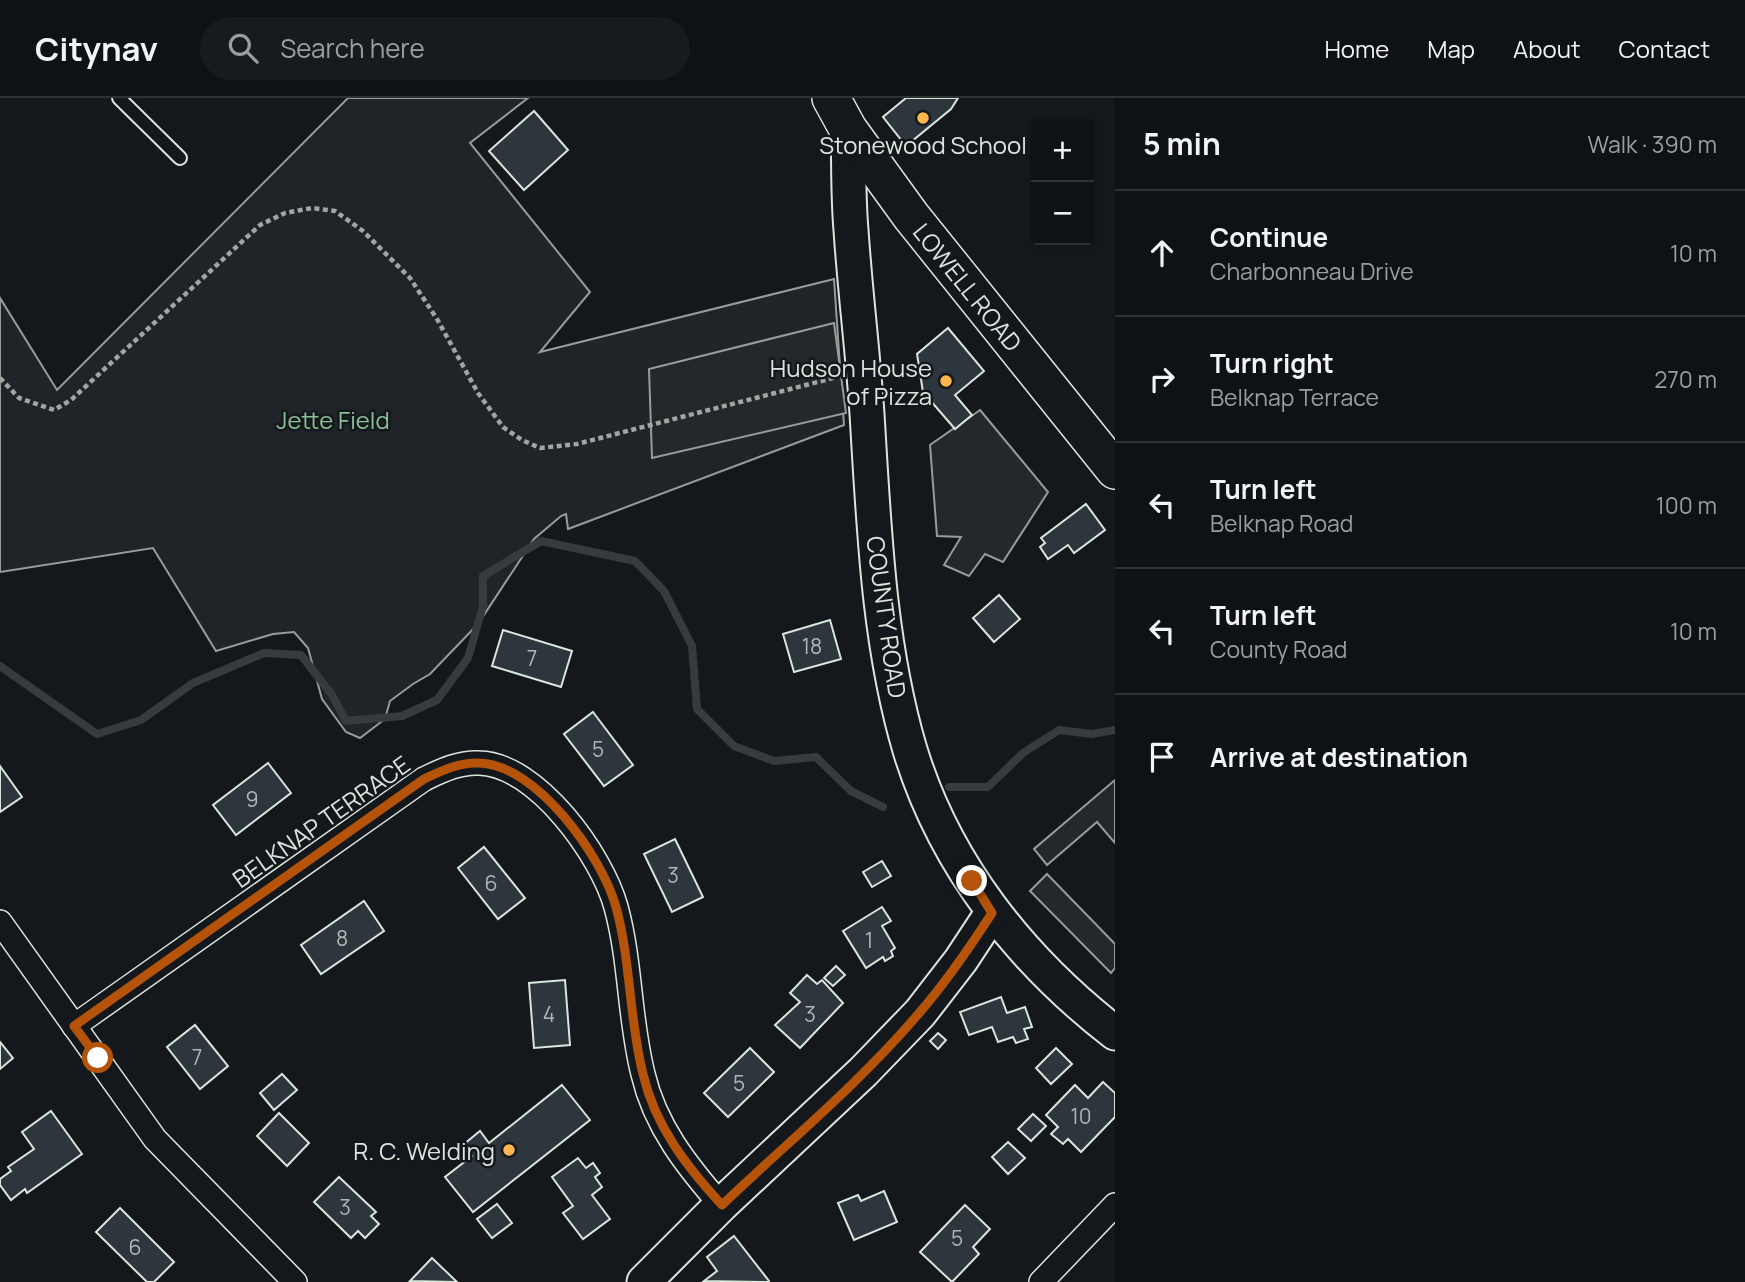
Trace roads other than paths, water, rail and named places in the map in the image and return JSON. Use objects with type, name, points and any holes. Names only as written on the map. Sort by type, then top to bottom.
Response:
[{"type":"main road","name":"LOWELL ROAD","points":[[840,113],[911,216],[1115,470]]},
{"type":"street","name":"COUNTY ROAD","points":[[840,113],[864,370],[875,547],[888,649],[911,752],[932,808],[992,913],[1058,986],[1115,1033]]},
{"type":"street","name":"BELKNAP TERRACE","points":[[74,1026],[424,779],[451,767],[480,762],[508,769],[532,785],[553,805],[572,827],[604,877],[615,904],[626,954],[640,1061],[651,1098],[671,1141],[691,1170],[722,1205]]},
{"type":"street","points":[[644,1282],[863,1072],[920,1013],[961,960],[992,913]]},
{"type":"street","points":[[0,922],[155,1139],[295,1282]]},
{"type":"street","points":[[1041,1282],[1115,1205]]},
{"type":"lane","points":[[119,98],[180,158]]},
{"type":"waterway","points":[[0,666],[97,734],[141,720],[193,683],[264,653],[301,655],[332,695],[346,721],[402,716],[437,700],[468,658],[483,606],[483,576],[541,541],[635,561],[664,591],[692,646],[697,709],[734,746],[774,761],[816,757],[851,791],[883,807]]},
{"type":"waterway","points":[[949,787],[988,787],[1023,753],[1059,730],[1092,734],[1115,730]]},
{"type":"place","name":"Stonewood School","points":[[923,118]]},
{"type":"place","name":"Hudson House of Pizza","points":[[946,381]]},
{"type":"place","name":"R. C. Welding","points":[[509,1150]]},
{"type":"park label","name":"Jette Field","points":[[333,419]]}]
